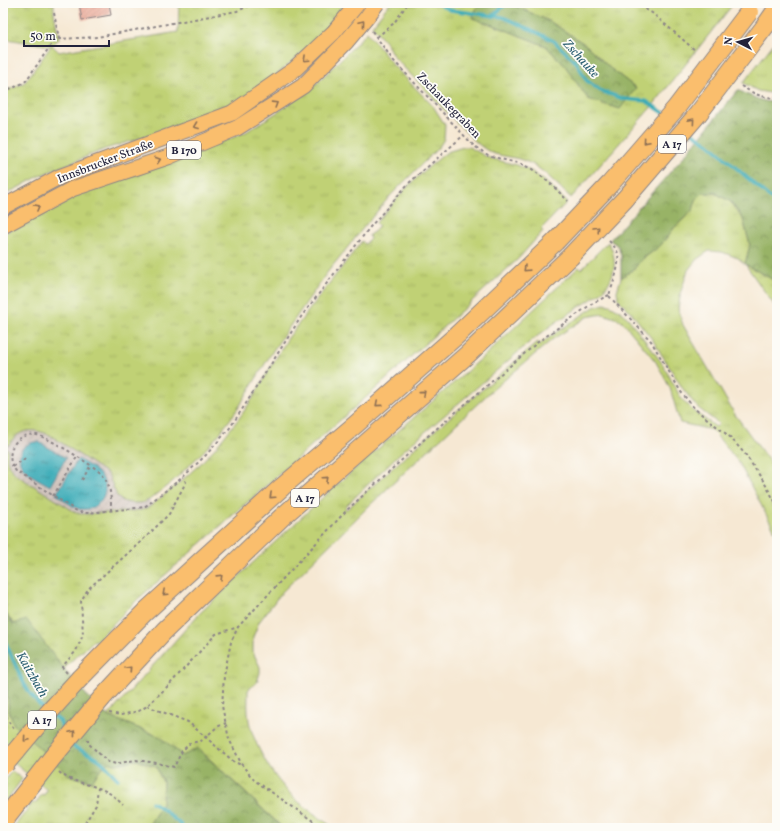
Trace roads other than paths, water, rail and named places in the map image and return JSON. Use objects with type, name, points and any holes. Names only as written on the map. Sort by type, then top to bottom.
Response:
[{"type":"highway","name":"A 17","points":[[4,765],[80,678],[145,612],[282,487],[456,336],[554,242],[610,184],[676,108],[752,8]]},
{"type":"highway","name":"A 17","points":[[3,821],[52,758],[103,705],[164,631],[282,517],[468,354],[570,257],[625,199],[698,114],[777,9]]},
{"type":"main road","name":"Innsbrucker Straße","points":[[3,208],[59,177],[232,112],[295,69],[334,32],[358,3]]},
{"type":"main road","name":"Innsbrucker Straße","points":[[3,226],[72,189],[168,157],[237,128],[303,86],[346,42],[377,3]]},
{"type":"water","points":[[34,442],[39,442],[66,458],[50,486],[34,477],[24,469],[19,460],[22,449]]},
{"type":"water","points":[[78,459],[97,472],[105,483],[104,495],[97,505],[92,508],[76,508],[56,494]]},
{"type":"waterway","name":"Zschauke","points":[[437,3],[450,10],[503,17],[532,30],[554,41],[577,63],[586,80],[601,91],[624,99],[646,101],[664,113]]},
{"type":"waterway","points":[[493,16],[507,3]]},
{"type":"waterway","name":"Zschauke","points":[[691,132],[709,144],[777,204]]},
{"type":"waterway","name":"Kaitzbach","points":[[3,639],[25,685],[32,696],[45,710]]},
{"type":"waterway","name":"Kaitzbach","points":[[53,716],[60,721],[64,735]]},
{"type":"waterway","name":"Kaitzbach","points":[[70,744],[101,761],[118,779]]},
{"type":"waterway","name":"Kaitzbach","points":[[152,802],[181,825],[181,828]]}]
